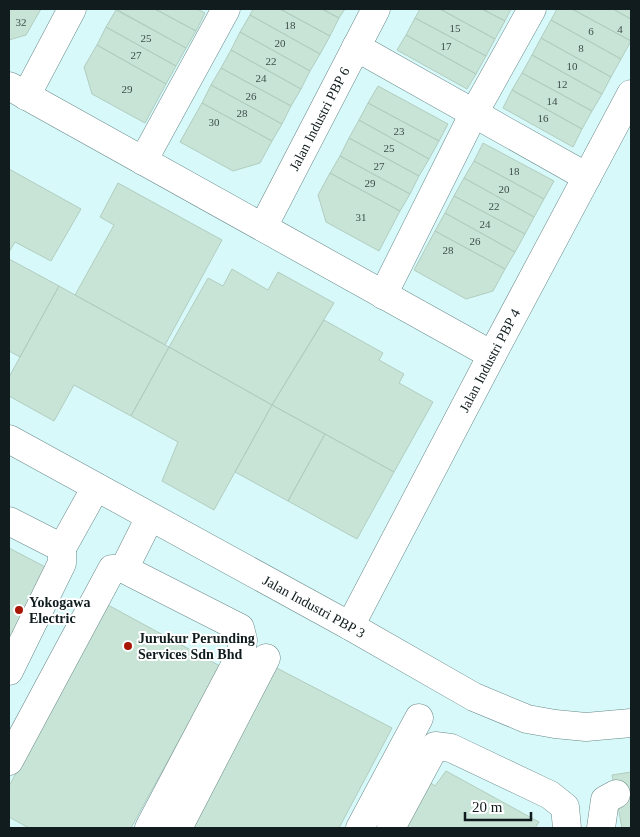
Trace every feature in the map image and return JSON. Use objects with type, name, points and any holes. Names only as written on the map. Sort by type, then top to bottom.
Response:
[{"type":"street","points":[[72,9],[17,91],[492,355]]},
{"type":"street","points":[[143,161],[226,9]]},
{"type":"street","name":"Jalan Industri PBP 6","points":[[262,228],[376,9]]},
{"type":"street","points":[[383,294],[474,113],[532,9]]},
{"type":"street","points":[[356,47],[587,177]]},
{"type":"street","name":"Jalan Industri PBP 4","points":[[350,626],[631,94]]},
{"type":"street","name":"Jalan Industri PBP 3","points":[[9,440],[350,626],[474,696],[527,719],[586,728],[631,723]]},
{"type":"street","points":[[9,671],[62,563],[62,548],[96,487]]},
{"type":"street","points":[[124,569],[150,517]]},
{"type":"street","points":[[9,521],[62,548]]},
{"type":"street","points":[[9,761],[112,569],[124,569],[240,628],[243,640],[240,654],[149,828]]},
{"type":"street","points":[[178,828],[266,658]]},
{"type":"street","points":[[360,828],[419,718]]},
{"type":"street","points":[[391,828],[435,746],[451,748],[550,795],[565,807],[567,828]]},
{"type":"street","points":[[601,828],[605,800],[616,794]]},
{"type":"building","points":[[9,9],[41,9],[26,35],[9,40]]},
{"type":"building","points":[[116,9],[155,9],[196,31],[186,48]]},
{"type":"building","points":[[155,9],[197,9],[205,13],[196,31]]},
{"type":"building","points":[[253,9],[280,9],[330,36],[320,54],[250,15]]},
{"type":"building","points":[[280,9],[322,9],[339,18],[330,36]]},
{"type":"building","points":[[322,9],[345,9],[339,18]]},
{"type":"building","points":[[420,9],[440,9],[495,39],[486,56],[415,18]]},
{"type":"building","points":[[440,9],[482,9],[505,21],[495,39]]},
{"type":"building","points":[[482,9],[511,9],[505,21]]},
{"type":"building","points":[[557,9],[572,9],[631,41],[621,59],[551,20]]},
{"type":"building","points":[[572,9],[613,9],[631,19],[631,41]]},
{"type":"building","points":[[613,9],[631,9],[631,19]]},
{"type":"building","points":[[116,10],[186,48],[176,66],[106,27]]},
{"type":"building","points":[[250,15],[320,54],[310,71],[240,32]]},
{"type":"building","points":[[415,18],[486,56],[476,74],[406,35]]},
{"type":"building","points":[[551,20],[621,59],[611,77],[541,38]]},
{"type":"building","points":[[106,27],[176,66],[166,84],[97,45]]},
{"type":"building","points":[[240,32],[310,71],[301,89],[231,50]]},
{"type":"building","points":[[406,35],[476,74],[467,89],[397,50]]},
{"type":"building","points":[[541,38],[611,77],[602,94],[532,55]]},
{"type":"building","points":[[97,45],[166,84],[145,123],[92,94],[84,67]]},
{"type":"building","points":[[231,50],[301,89],[291,106],[221,68]]},
{"type":"building","points":[[532,55],[602,94],[592,111],[522,73]]},
{"type":"building","points":[[221,68],[291,106],[282,124],[211,85]]},
{"type":"building","points":[[522,73],[592,111],[582,129],[512,90]]},
{"type":"building","points":[[211,85],[282,124],[272,141],[202,103]]},
{"type":"building","points":[[378,86],[448,124],[439,141],[368,103]]},
{"type":"building","points":[[512,90],[582,129],[573,147],[503,108]]},
{"type":"building","points":[[202,103],[272,141],[260,163],[233,171],[180,142]]},
{"type":"building","points":[[368,103],[439,141],[429,159],[359,120]]},
{"type":"building","points":[[359,120],[429,159],[419,176],[349,138]]},
{"type":"building","points":[[349,138],[419,176],[410,194],[340,156]]},
{"type":"building","points":[[483,143],[554,181],[544,199],[474,161]]},
{"type":"building","points":[[340,156],[410,194],[400,211],[330,173]]},
{"type":"building","points":[[474,161],[544,199],[534,217],[464,178]]},
{"type":"building","points":[[9,169],[81,209],[51,261],[15,242],[9,252]]},
{"type":"building","points":[[330,173],[400,211],[379,251],[326,222],[318,195]]},
{"type":"building","points":[[464,178],[534,217],[525,234],[454,196]]},
{"type":"building","points":[[118,183],[222,240],[165,345],[75,295],[114,225],[100,217]]},
{"type":"building","points":[[454,196],[525,234],[515,252],[445,213]]},
{"type":"building","points":[[445,213],[515,252],[505,269],[435,231]]},
{"type":"building","points":[[435,231],[505,269],[493,291],[466,299],[414,270]]},
{"type":"building","points":[[9,259],[59,286],[20,357],[9,351]]},
{"type":"building","points":[[232,269],[268,290],[278,272],[334,303],[272,405],[169,347],[208,278],[223,286]]},
{"type":"building","points":[[59,286],[169,347],[131,416],[74,385],[54,421],[9,396],[9,377]]},
{"type":"building","points":[[324,320],[383,353],[379,360],[404,374],[399,383],[433,402],[394,472],[272,405]]},
{"type":"building","points":[[169,347],[272,405],[214,510],[162,481],[178,442],[131,416]]},
{"type":"building","points":[[272,405],[325,434],[288,501],[235,472]]},
{"type":"building","points":[[325,434],[394,472],[357,539],[288,501]]},
{"type":"building","name":"Yokogawa Electric","points":[[9,548],[51,570],[9,650]]},
{"type":"building","points":[[108,605],[220,666],[131,828],[29,828],[9,817],[9,786]]},
{"type":"building","points":[[271,665],[392,728],[339,828],[185,828]]},
{"type":"building","points":[[446,771],[539,822],[535,828],[398,828],[425,779],[435,786]]},
{"type":"building","points":[[631,772],[631,828],[622,828],[612,775]]},
{"type":"place","name":"Yokogawa Electric","points":[[19,610]]},
{"type":"place","name":"Jurukur Perunding Services Sdn Bhd","points":[[128,646]]}]
